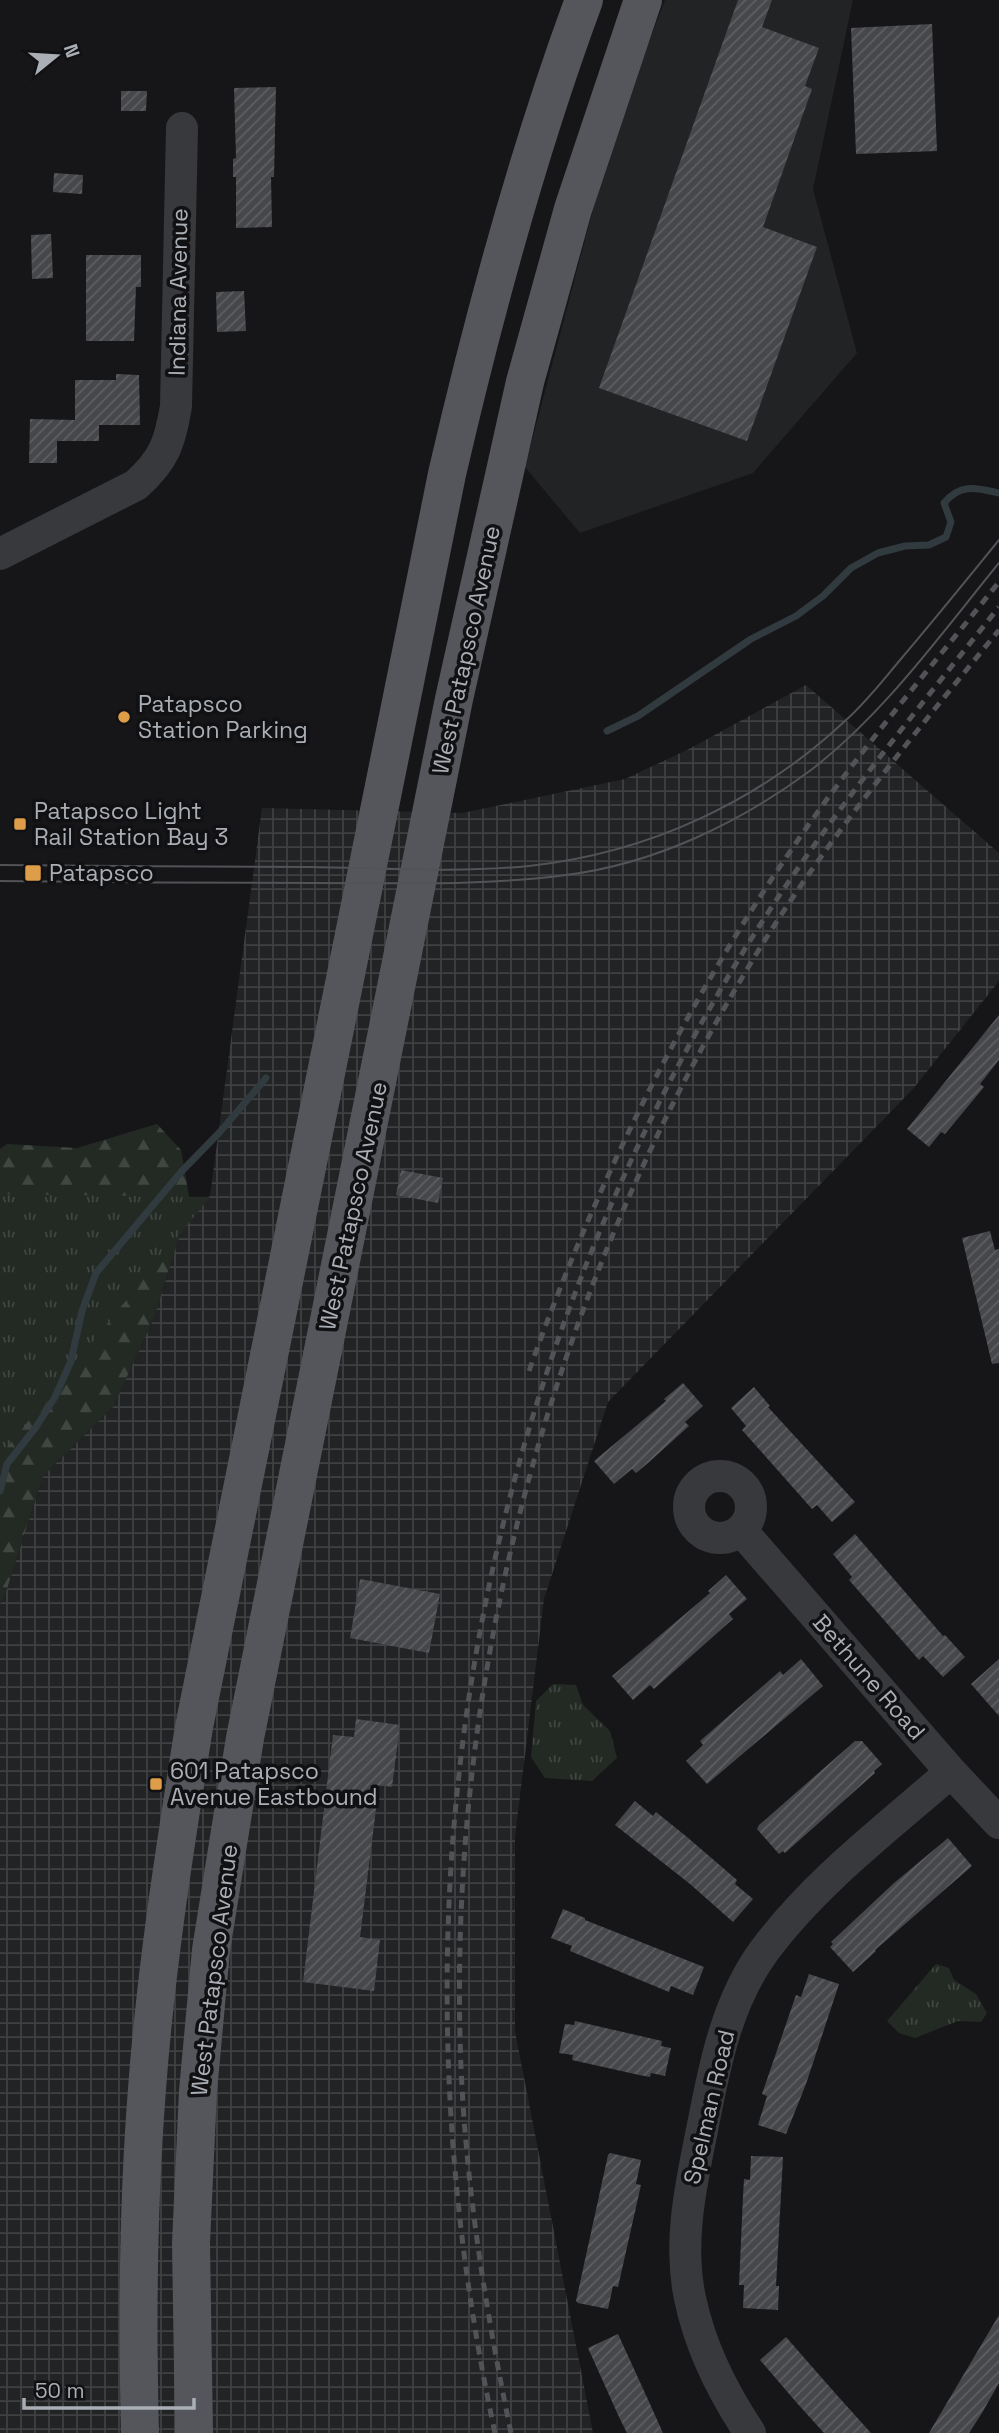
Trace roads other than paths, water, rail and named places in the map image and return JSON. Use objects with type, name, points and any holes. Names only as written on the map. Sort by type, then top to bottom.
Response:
[{"type":"main road","points":[[140,2433],[138,2244],[147,2088],[164,1923],[191,1740],[447,474],[471,372],[521,192],[584,0]]},
{"type":"main road","name":"West Patapsco Avenue","points":[[194,2433],[191,2243],[198,2091],[211,1950],[245,1738],[454,699],[518,413],[573,209],[643,0]]},
{"type":"main road","points":[[447,474],[487,460],[518,413]]},
{"type":"main road","points":[[447,474],[480,518],[450,672],[454,699]]},
{"type":"street","name":"Indiana Avenue","points":[[0,554],[136,485],[155,468],[172,432],[176,406],[182,128]]},
{"type":"street","name":"Bethune Road","points":[[741,1530],[951,1772],[999,1823]]},
{"type":"street","name":"Spelman Road","points":[[750,2433],[729,2401],[704,2349],[690,2297],[685,2246],[688,2197],[717,2053],[744,1984],[762,1953],[796,1911],[951,1772]]},
{"type":"waterway","points":[[607,731],[638,716],[751,639],[796,616],[823,596],[851,568],[878,553],[905,546],[929,545],[946,537],[951,522],[944,503],[957,492],[976,489],[999,493]]},
{"type":"waterway","points":[[0,1491],[7,1464],[55,1397],[71,1361],[82,1311],[96,1273],[181,1172],[266,1078]]},
{"type":"tram line","points":[[0,865],[420,870],[502,868],[573,859],[659,836],[739,799],[776,776],[846,720],[878,687],[999,540]]},
{"type":"tram line","points":[[0,881],[472,882],[535,879],[599,870],[663,851],[725,824],[755,807],[811,770],[838,748],[887,699],[999,563]]},
{"type":"railway","points":[[529,1371],[555,1301],[613,1164],[680,1031],[717,966],[756,902],[846,774],[999,582]]},
{"type":"railway","points":[[495,2433],[462,2240],[448,2049],[451,1859],[473,1671],[513,1486],[571,1305],[646,1129],[740,957],[832,821],[999,607]]},
{"type":"railway","points":[[511,2433],[476,2236],[465,2136],[460,2036],[462,1896],[474,1756],[496,1617],[528,1481],[570,1347],[621,1216],[681,1089],[749,966],[837,835],[999,630]]},
{"type":"place","name":"Patapsco Station Parking","points":[[124,717]]},
{"type":"place","name":"Patapsco Light Rail Station Bay 3","points":[[20,824]]},
{"type":"place","name":"Patapsco","points":[[33,873]]},
{"type":"place","name":"601 Patapsco Avenue Eastbound","points":[[156,1784]]}]
